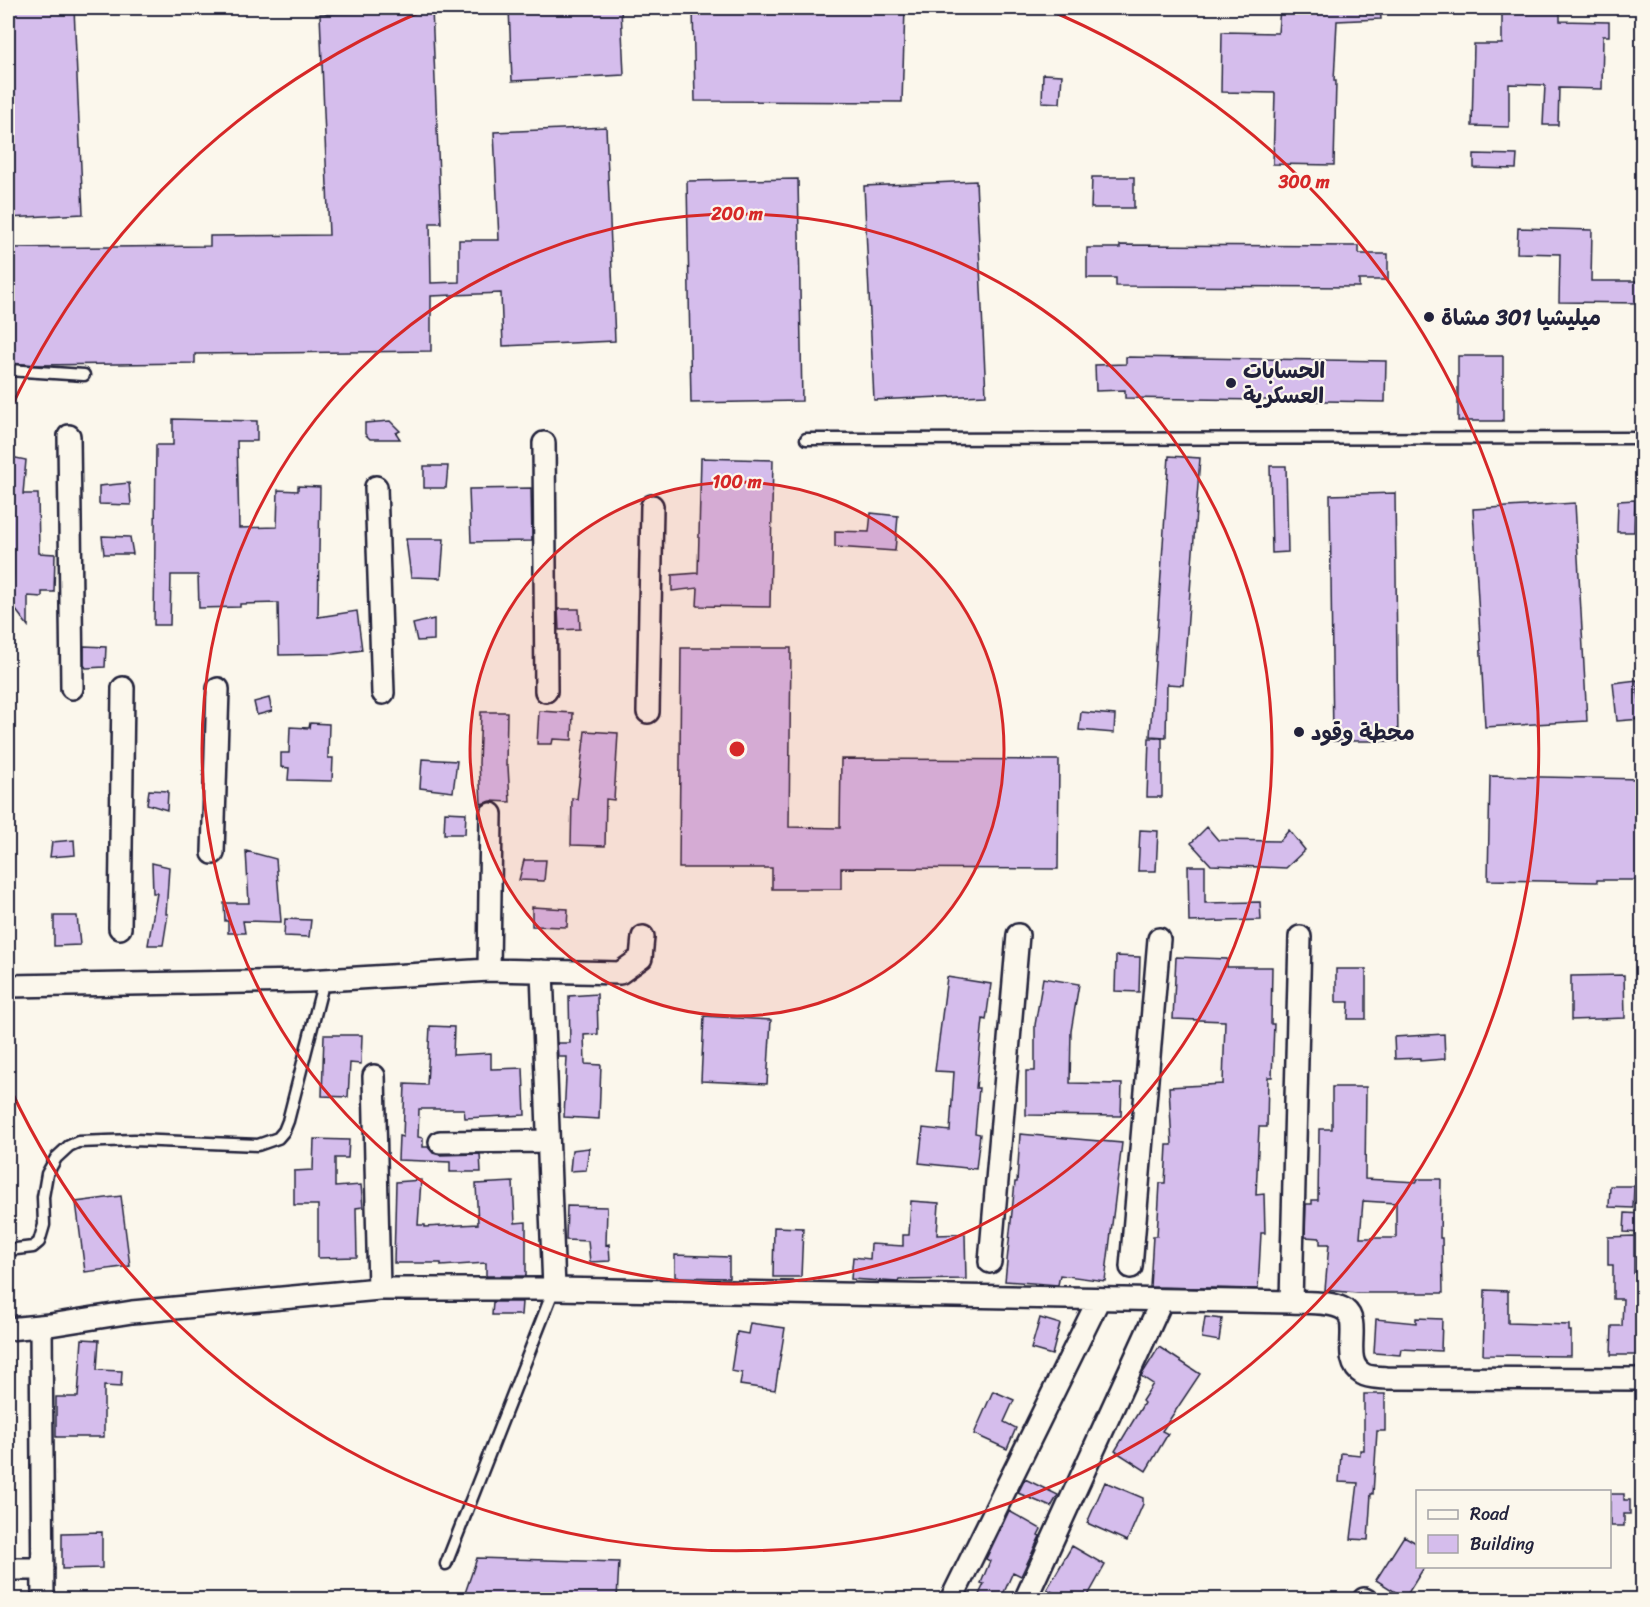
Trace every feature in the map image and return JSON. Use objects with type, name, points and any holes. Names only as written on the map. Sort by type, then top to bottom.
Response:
[{"type":"street","points":[[69,436],[72,688]]},
{"type":"street","points":[[544,443],[546,691]]},
{"type":"street","points":[[376,487],[383,693]]},
{"type":"street","points":[[648,712],[652,507]]},
{"type":"street","points":[[120,928],[123,688]]},
{"type":"street","points":[[213,853],[218,690]]},
{"type":"street","points":[[489,970],[491,814]]},
{"type":"street","points":[[990,1262],[1018,935]]},
{"type":"street","points":[[8,986],[324,980],[489,970],[620,973],[641,958],[643,937]]},
{"type":"street","points":[[1291,1302],[1300,937]]},
{"type":"street","points":[[1131,1267],[1159,939]]},
{"type":"street","points":[[542,971],[554,1289]]},
{"type":"street","points":[[374,1076],[379,1290]]},
{"type":"street","points":[[440,1142],[548,1142]]},
{"type":"street","points":[[8,1329],[132,1312],[379,1290],[554,1289],[1291,1302],[1327,1305],[1345,1310],[1352,1322],[1353,1360],[1358,1370],[1365,1375],[1386,1378],[1642,1379]]},
{"type":"street","points":[[951,1599],[1099,1299]]},
{"type":"street","points":[[1025,1599],[1162,1300]]},
{"type":"street","points":[[41,1326],[43,1599]]},
{"type":"street","points":[[8,1569],[43,1569]]},
{"type":"lane","points":[[8,370],[84,375]]},
{"type":"lane","points":[[806,439],[1642,438]]},
{"type":"lane","points":[[8,1250],[33,1247],[39,1242],[44,1225],[43,1197],[47,1174],[56,1158],[69,1146],[78,1142],[134,1140],[258,1145],[278,1137],[284,1131],[288,1121],[324,980]]},
{"type":"lane","points":[[446,1564],[554,1289]]},
{"type":"building","points":[[8,8],[74,8],[83,214],[8,218]]},
{"type":"building","points":[[509,8],[621,8],[624,75],[512,81]]},
{"type":"building","points":[[693,8],[905,8],[902,102],[695,101]]},
{"type":"building","points":[[1280,8],[1380,8],[1381,19],[1337,21],[1334,165],[1273,164],[1275,93],[1221,92],[1222,32],[1278,33]]},
{"type":"building","points":[[1502,8],[1560,8],[1560,21],[1609,22],[1609,36],[1603,36],[1602,89],[1559,88],[1558,125],[1543,125],[1545,85],[1509,84],[1509,127],[1472,126],[1474,44],[1502,44]]},
{"type":"building","points":[[432,9],[441,223],[430,223],[431,283],[459,282],[459,240],[499,240],[494,132],[606,127],[615,341],[503,346],[501,293],[431,296],[431,351],[195,354],[195,363],[39,365],[8,363],[8,248],[210,246],[210,236],[329,235],[320,14]]},
{"type":"building","points":[[1043,74],[1062,75],[1060,103],[1042,102]]},
{"type":"building","points":[[1474,154],[1517,155],[1516,169],[1474,168]]},
{"type":"building","points":[[1092,177],[1134,177],[1134,208],[1091,208]]},
{"type":"building","points":[[798,179],[802,401],[691,403],[687,181]]},
{"type":"building","points":[[976,181],[986,395],[874,400],[864,186]]},
{"type":"building","points":[[1518,228],[1592,230],[1591,281],[1641,281],[1641,303],[1559,302],[1560,254],[1517,253]]},
{"type":"building","points":[[1120,245],[1359,246],[1359,254],[1388,254],[1388,280],[1359,280],[1359,287],[1116,286],[1116,278],[1087,278],[1087,248],[1120,248]]},
{"type":"building","points":[[1458,356],[1503,356],[1503,421],[1458,421]]},
{"type":"building","points":[[1126,357],[1386,361],[1385,402],[1125,398],[1125,390],[1096,391],[1095,365],[1126,364]]},
{"type":"building","points":[[173,419],[257,421],[257,441],[237,441],[239,528],[277,527],[278,490],[298,491],[298,486],[320,487],[318,617],[357,611],[362,650],[334,654],[279,655],[278,603],[199,608],[198,575],[171,575],[170,625],[154,625],[156,445],[173,445]]},
{"type":"building","points":[[390,421],[400,431],[396,433],[400,439],[370,439],[365,434],[365,423]]},
{"type":"building","points":[[1169,456],[1200,458],[1183,685],[1167,684],[1166,737],[1150,736]]},
{"type":"building","points":[[11,457],[26,460],[23,494],[38,494],[39,553],[55,554],[54,592],[42,592],[42,597],[28,596],[28,626],[9,601],[13,575],[13,548],[8,549],[8,489]]},
{"type":"building","points":[[701,458],[773,460],[770,607],[697,606],[698,588],[672,591],[672,575],[698,573]]},
{"type":"building","points":[[424,466],[448,466],[446,488],[424,488]]},
{"type":"building","points":[[1270,466],[1286,466],[1288,552],[1272,553]]},
{"type":"building","points":[[129,483],[131,505],[99,504],[99,486]]},
{"type":"building","points":[[531,488],[532,541],[471,542],[469,489]]},
{"type":"building","points":[[1395,493],[1398,741],[1333,741],[1330,495]]},
{"type":"building","points":[[1635,500],[1634,532],[1617,532],[1618,501]]},
{"type":"building","points":[[1575,503],[1587,721],[1485,727],[1473,509]]},
{"type":"building","points":[[871,513],[898,516],[895,551],[835,547],[835,531],[869,532]]},
{"type":"building","points":[[102,536],[130,537],[133,554],[104,554]]},
{"type":"building","points":[[406,539],[444,539],[441,578],[411,577]]},
{"type":"building","points":[[558,609],[579,609],[580,629],[559,630]]},
{"type":"building","points":[[434,619],[434,640],[417,641],[413,624]]},
{"type":"building","points":[[84,646],[106,647],[105,667],[86,668]]},
{"type":"building","points":[[681,648],[791,648],[789,827],[840,828],[841,759],[1059,760],[1058,869],[841,868],[841,889],[772,889],[772,868],[679,868]]},
{"type":"building","points":[[1637,680],[1641,719],[1617,721],[1613,683]]},
{"type":"building","points":[[269,698],[272,711],[257,715],[254,702]]},
{"type":"building","points":[[539,711],[573,713],[572,740],[553,739],[552,744],[537,744]]},
{"type":"building","points":[[481,712],[507,712],[506,766],[508,766],[510,802],[491,801],[481,804],[479,763]]},
{"type":"building","points":[[1081,712],[1115,715],[1114,733],[1079,730]]},
{"type":"building","points":[[310,723],[329,724],[328,758],[333,758],[332,781],[288,780],[289,768],[281,767],[281,753],[289,753],[290,727],[309,728]]},
{"type":"building","points":[[585,731],[618,733],[614,800],[606,799],[605,846],[571,845],[572,798],[577,799]]},
{"type":"building","points":[[1149,738],[1162,738],[1162,797],[1147,797]]},
{"type":"building","points":[[422,759],[457,761],[453,792],[420,788]]},
{"type":"building","points":[[1490,776],[1642,779],[1642,880],[1597,880],[1597,882],[1488,880]]},
{"type":"building","points":[[149,790],[168,791],[167,810],[147,804]]},
{"type":"building","points":[[445,812],[466,813],[465,834],[444,834]]},
{"type":"building","points":[[1207,827],[1218,840],[1280,841],[1289,830],[1305,850],[1286,868],[1211,865],[1191,843]]},
{"type":"building","points":[[1140,830],[1158,831],[1156,871],[1138,871]]},
{"type":"building","points":[[74,840],[75,855],[50,857],[52,842]]},
{"type":"building","points":[[246,851],[276,859],[281,922],[243,921],[245,933],[228,933],[224,903],[249,903]]},
{"type":"building","points":[[524,860],[546,860],[544,881],[519,880]]},
{"type":"building","points":[[152,863],[169,867],[166,914],[168,914],[163,945],[148,945],[157,893],[153,893]]},
{"type":"building","points":[[1188,866],[1205,866],[1205,903],[1260,902],[1261,920],[1189,922]]},
{"type":"building","points":[[532,907],[568,909],[567,927],[532,926]]},
{"type":"building","points":[[54,916],[77,916],[80,945],[54,946]]},
{"type":"building","points":[[285,919],[311,920],[309,937],[284,936]]},
{"type":"building","points":[[1116,956],[1140,957],[1139,992],[1115,991]]},
{"type":"building","points":[[1176,957],[1227,959],[1227,967],[1272,967],[1271,1024],[1274,1024],[1272,1077],[1268,1077],[1267,1127],[1259,1127],[1256,1195],[1264,1194],[1265,1233],[1261,1233],[1258,1289],[1150,1287],[1153,1236],[1157,1236],[1160,1183],[1165,1183],[1167,1145],[1172,1145],[1169,1087],[1223,1084],[1225,1021],[1173,1019]]},
{"type":"building","points":[[1336,969],[1366,969],[1366,1019],[1348,1019],[1349,1002],[1336,1002]]},
{"type":"building","points":[[1624,975],[1625,1018],[1571,1020],[1571,976]]},
{"type":"building","points":[[947,977],[991,984],[986,1020],[983,1019],[976,1088],[979,1088],[975,1133],[980,1134],[976,1169],[919,1163],[923,1128],[950,1131],[954,1072],[935,1071]]},
{"type":"building","points":[[1043,978],[1079,984],[1071,1031],[1070,1083],[1122,1084],[1121,1116],[1026,1115],[1026,1071],[1035,1071],[1035,1025]]},
{"type":"building","points":[[597,994],[598,1034],[584,1035],[585,1064],[601,1065],[599,1119],[564,1117],[567,1057],[558,1057],[557,1043],[570,1043],[569,996]]},
{"type":"building","points":[[704,1016],[771,1020],[767,1084],[701,1081]]},
{"type":"building","points":[[430,1026],[454,1027],[453,1055],[491,1053],[491,1069],[523,1068],[525,1115],[465,1118],[464,1109],[419,1109],[418,1137],[423,1138],[423,1147],[428,1147],[433,1153],[440,1155],[480,1154],[481,1172],[450,1172],[450,1162],[398,1160],[399,1136],[403,1137],[405,1084],[427,1085]]},
{"type":"building","points":[[1444,1034],[1445,1059],[1420,1061],[1420,1058],[1395,1059],[1394,1037]]},
{"type":"building","points":[[324,1035],[362,1035],[361,1064],[350,1063],[348,1097],[322,1096]]},
{"type":"building","points":[[1332,1087],[1366,1087],[1365,1179],[1417,1182],[1417,1179],[1441,1179],[1440,1238],[1442,1238],[1443,1293],[1357,1293],[1325,1290],[1329,1244],[1320,1244],[1320,1238],[1305,1237],[1306,1204],[1312,1204],[1312,1200],[1318,1200],[1319,1129],[1332,1129]],"holes":[[[1363,1201],[1396,1203],[1396,1238],[1360,1238]]]},
{"type":"building","points":[[1020,1134],[1122,1143],[1105,1281],[1060,1275],[1058,1285],[1005,1281],[1015,1182],[1017,1182]]},
{"type":"building","points":[[314,1139],[349,1140],[348,1158],[335,1158],[335,1187],[361,1185],[363,1207],[356,1208],[357,1257],[318,1258],[318,1205],[294,1205],[294,1171],[313,1170]]},
{"type":"building","points":[[589,1148],[586,1170],[570,1171],[572,1150]]},
{"type":"building","points":[[421,1180],[418,1225],[425,1225],[425,1227],[478,1224],[476,1184],[513,1182],[515,1223],[526,1222],[526,1276],[486,1276],[486,1263],[441,1266],[441,1263],[394,1263],[396,1182]]},
{"type":"building","points":[[1610,1186],[1634,1186],[1633,1208],[1609,1207]]},
{"type":"building","points":[[121,1196],[130,1266],[85,1272],[76,1202]]},
{"type":"building","points":[[911,1201],[939,1203],[937,1235],[965,1234],[966,1279],[899,1280],[898,1282],[851,1279],[853,1257],[870,1259],[871,1244],[903,1246],[903,1235],[909,1235]]},
{"type":"building","points":[[567,1206],[607,1207],[606,1245],[609,1244],[610,1261],[590,1262],[588,1241],[566,1240]]},
{"type":"building","points":[[1625,1213],[1642,1214],[1642,1233],[1624,1232]]},
{"type":"building","points":[[774,1227],[803,1228],[801,1277],[773,1277]]},
{"type":"building","points":[[1634,1236],[1634,1274],[1638,1274],[1639,1301],[1642,1301],[1638,1355],[1611,1355],[1612,1326],[1622,1326],[1623,1299],[1613,1299],[1613,1265],[1608,1265],[1608,1237]]},
{"type":"building","points":[[675,1255],[729,1257],[729,1278],[675,1277]]},
{"type":"building","points":[[1485,1290],[1508,1291],[1508,1323],[1569,1325],[1571,1356],[1483,1355]]},
{"type":"building","points":[[493,1302],[522,1302],[521,1315],[492,1315]]},
{"type":"building","points":[[1205,1317],[1222,1319],[1219,1341],[1202,1338]]},
{"type":"building","points":[[1040,1318],[1060,1324],[1052,1355],[1031,1349]]},
{"type":"building","points":[[1416,1318],[1442,1319],[1441,1351],[1401,1349],[1400,1355],[1374,1353],[1376,1319],[1416,1323]]},
{"type":"building","points":[[750,1323],[785,1328],[775,1390],[740,1385],[742,1373],[731,1371],[737,1332],[748,1334]]},
{"type":"building","points":[[82,1339],[99,1340],[97,1370],[122,1371],[121,1387],[104,1386],[104,1437],[56,1437],[56,1397],[78,1397]]},
{"type":"building","points":[[1159,1347],[1200,1374],[1162,1431],[1168,1434],[1146,1471],[1115,1451],[1153,1384],[1141,1376]]},
{"type":"building","points":[[993,1391],[1014,1400],[1004,1422],[1016,1428],[1007,1449],[974,1434]]},
{"type":"building","points":[[1364,1394],[1385,1394],[1385,1431],[1377,1431],[1368,1540],[1351,1539],[1358,1483],[1339,1482],[1341,1453],[1360,1455],[1360,1450],[1364,1450]]},
{"type":"building","points":[[1025,1479],[1058,1495],[1051,1507],[1018,1493]]},
{"type":"building","points":[[1105,1482],[1143,1498],[1143,1504],[1127,1541],[1087,1523]]},
{"type":"building","points":[[1611,1494],[1624,1494],[1624,1500],[1630,1500],[1630,1514],[1624,1514],[1624,1526],[1611,1526]]},
{"type":"building","points":[[1009,1511],[1041,1529],[1038,1535],[1040,1536],[1021,1576],[1013,1572],[1001,1599],[977,1599],[990,1561],[986,1559]]},
{"type":"building","points":[[102,1532],[102,1568],[62,1569],[62,1533]]},
{"type":"building","points":[[1404,1536],[1416,1543],[1416,1568],[1424,1568],[1405,1598],[1376,1580]]},
{"type":"building","points":[[1072,1546],[1105,1565],[1086,1599],[1065,1599],[1047,1589]]},
{"type":"building","points":[[477,1558],[619,1562],[617,1599],[463,1599]]},
{"type":"place","name":"ميليشيا 301 مشاة","points":[[1429,317]]},
{"type":"place","name":"الحسابات العسكرية","points":[[1231,383]]},
{"type":"place","name":"محطة وقود","points":[[1299,732]]}]
